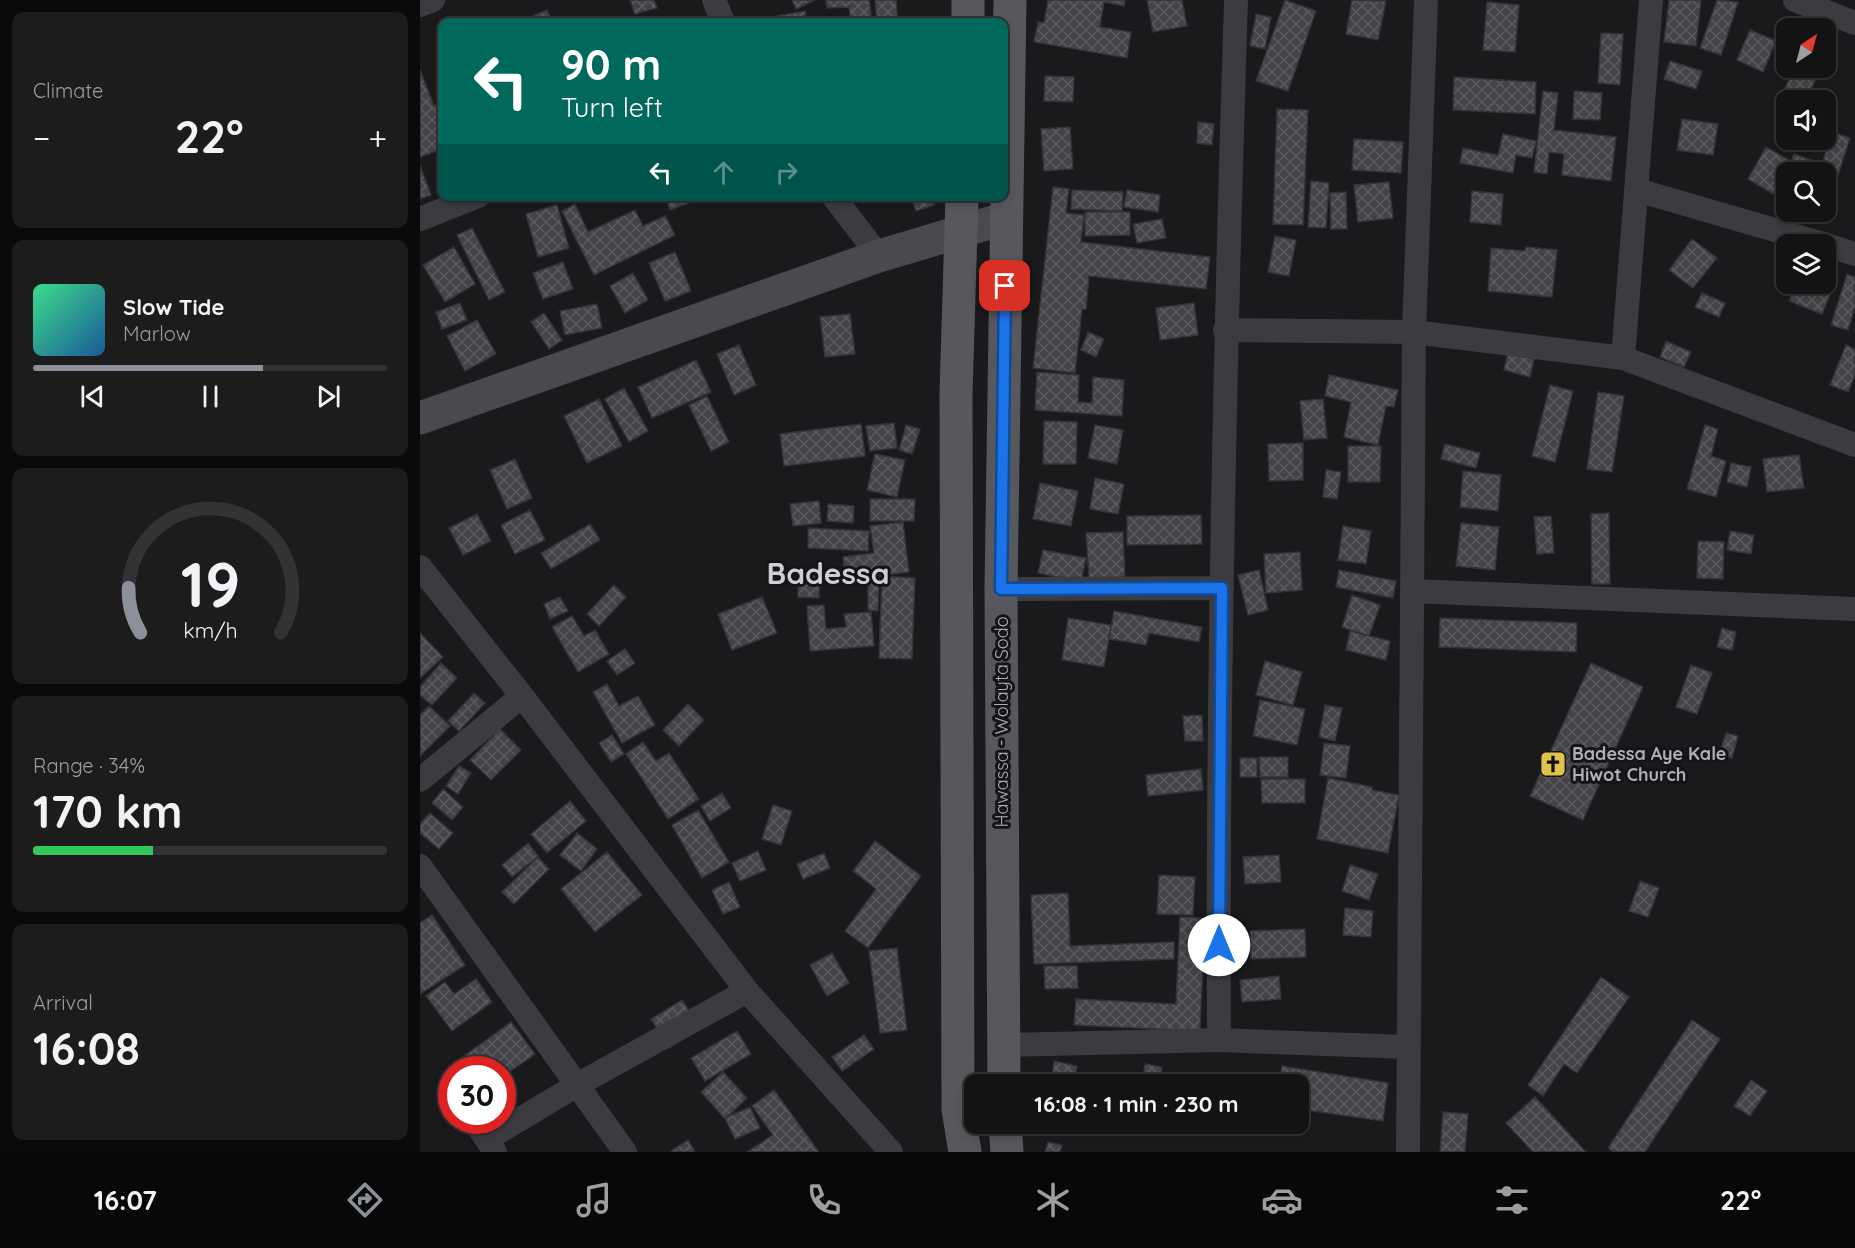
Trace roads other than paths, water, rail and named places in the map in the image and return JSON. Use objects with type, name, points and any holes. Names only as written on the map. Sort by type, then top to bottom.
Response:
[{"type":"main road","points":[[968,0],[968,18]]},
{"type":"main road","name":"Hawassa - Wolayta Sodo","points":[[1008,109],[1010,0]]},
{"type":"main road","points":[[962,201],[956,394],[958,1109],[965,1152]]},
{"type":"main road","name":"Hawassa - Wolayta Sodo","points":[[1004,1074],[1001,589],[1006,201]]},
{"type":"main road","points":[[1006,1134],[1007,1152]]},
{"type":"street","points":[[420,5],[433,0]]},
{"type":"street","points":[[714,0],[721,18]]},
{"type":"street","points":[[1219,1040],[1218,850],[1225,330],[1236,0]]},
{"type":"street","points":[[1408,1152],[1414,332],[1426,0]]},
{"type":"street","points":[[1623,358],[1651,0]]},
{"type":"street","points":[[1795,0],[1855,23]]},
{"type":"street","points":[[1637,190],[1787,234]]},
{"type":"street","points":[[420,219],[465,201]]},
{"type":"street","points":[[837,201],[879,256]]},
{"type":"street","points":[[420,418],[879,256],[1006,218]]},
{"type":"street","points":[[1836,248],[1855,254]]},
{"type":"street","points":[[1225,330],[1414,332],[1623,358],[1855,446]]},
{"type":"street","points":[[420,567],[522,696],[747,991],[891,1152]]},
{"type":"street","points":[[1001,589],[1222,588]]},
{"type":"street","points":[[1412,591],[1855,609]]},
{"type":"street","points":[[420,780],[522,696]]},
{"type":"street","points":[[420,866],[625,1152]]},
{"type":"street","points":[[486,1138],[747,991]]},
{"type":"street","points":[[1003,1045],[1219,1040],[1408,1047]]},
{"type":"place","name":"Badessa Aye Kale Hiwot Church","points":[[1553,764]]},
{"type":"district","name":"Badessa","points":[[828,574]]}]
